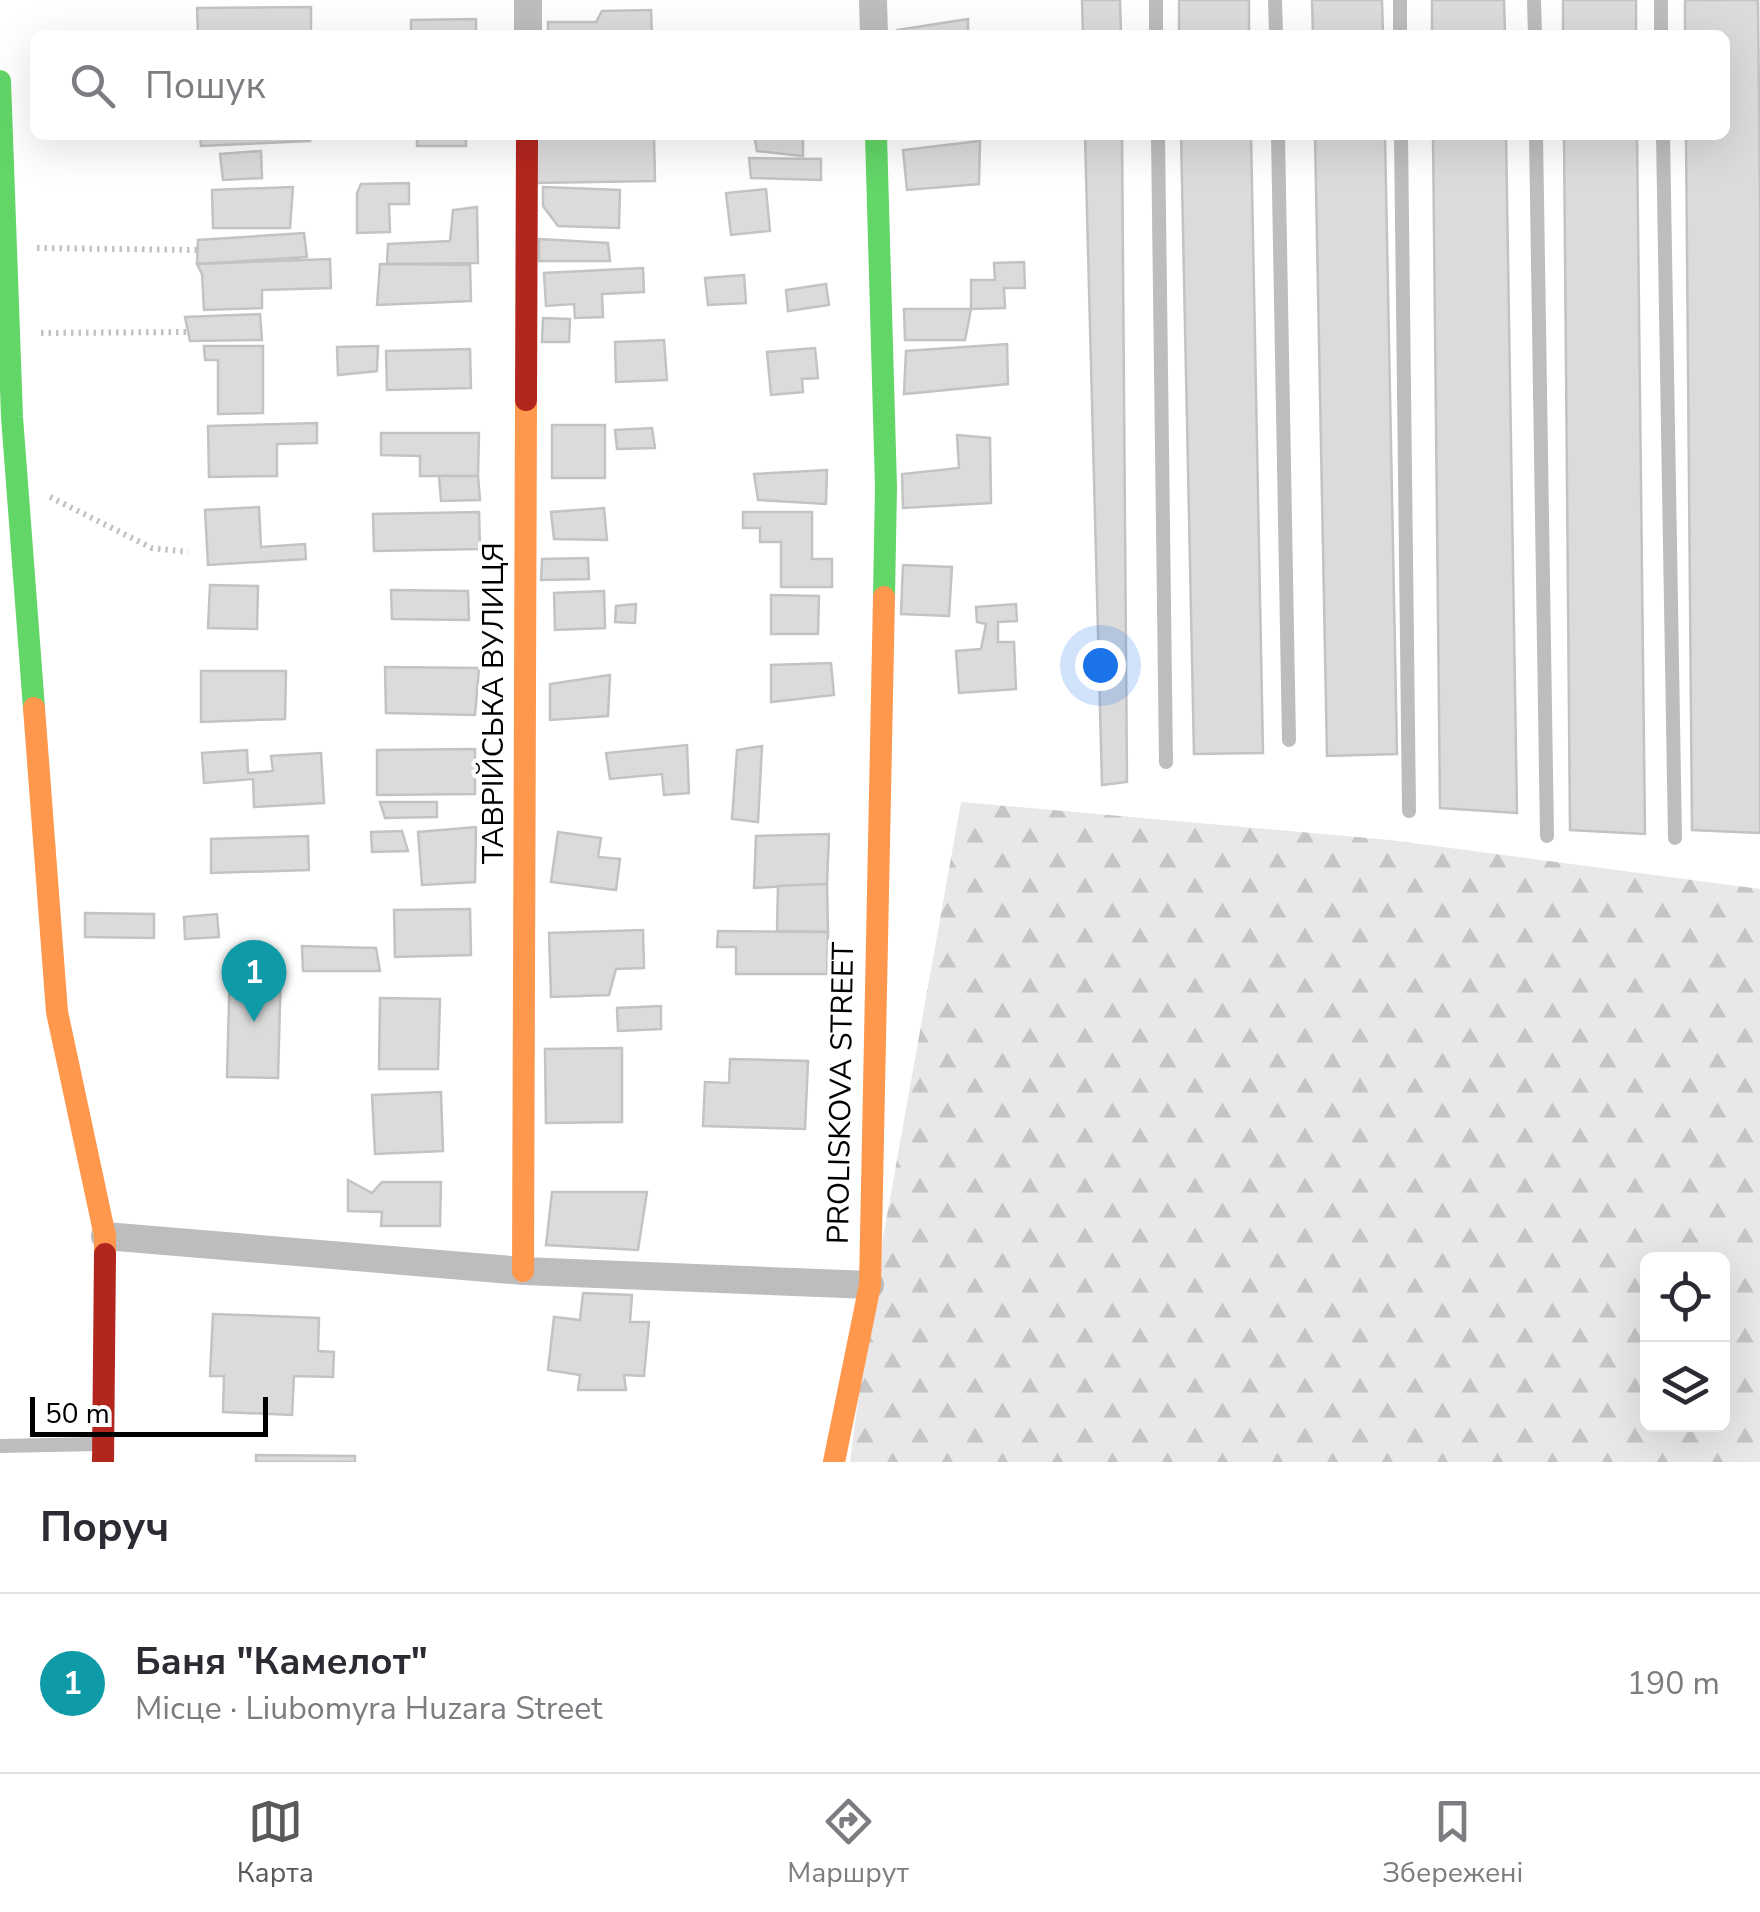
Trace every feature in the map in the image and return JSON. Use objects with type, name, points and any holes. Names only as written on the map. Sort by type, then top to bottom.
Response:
[{"type":"street","points":[[528,0],[528,30]]},
{"type":"street","points":[[873,0],[874,30]]},
{"type":"street","points":[[0,81],[10,334],[6,417],[17,481],[57,1012],[105,1236],[103,1453]]},
{"type":"street","name":"ТАВРІЙСЬКА ВУЛИЦЯ","points":[[523,1271],[527,140]]},
{"type":"street","name":"PROLISKOVA STREET","points":[[105,1236],[523,1271],[870,1285],[886,486],[876,140]]},
{"type":"street","points":[[834,1462],[870,1285]]},
{"type":"lane","points":[[1156,0],[1156,30]]},
{"type":"lane","points":[[1275,0],[1276,30]]},
{"type":"lane","points":[[1400,0],[1400,30]]},
{"type":"lane","points":[[1534,0],[1535,30]]},
{"type":"lane","points":[[1661,0],[1661,30]]},
{"type":"lane","points":[[1158,140],[1166,762]]},
{"type":"lane","points":[[1278,140],[1289,740]]},
{"type":"lane","points":[[1402,140],[1409,811]]},
{"type":"lane","points":[[1536,140],[1547,836]]},
{"type":"lane","points":[[1663,140],[1675,838]]},
{"type":"lane","points":[[0,1446],[103,1453]]},
{"type":"path","points":[[6,247],[198,250]]},
{"type":"path","points":[[10,334],[189,332]]},
{"type":"path","points":[[17,481],[152,548],[188,552]]},
{"type":"green space","points":[[961,802],[1390,840],[1760,889],[1760,1462],[850,1462],[869,1316]]},
{"type":"building","points":[[1082,0],[1120,0],[1121,30],[1083,30]]},
{"type":"building","points":[[1179,0],[1249,0],[1249,30],[1179,30]]},
{"type":"building","points":[[1312,0],[1382,0],[1383,30],[1313,30]]},
{"type":"building","points":[[1432,0],[1504,0],[1505,30],[1432,30]]},
{"type":"building","points":[[1563,0],[1636,0],[1636,30],[1563,30]]},
{"type":"building","points":[[1685,0],[1758,0],[1760,833],[1692,830],[1686,140],[1730,140],[1730,30],[1685,30]]},
{"type":"building","points":[[311,7],[311,30],[198,30],[197,8]]},
{"type":"building","points":[[651,10],[652,30],[548,30],[548,22],[596,22],[602,11]]},
{"type":"building","points":[[476,19],[476,30],[411,30],[411,20]]},
{"type":"building","points":[[968,19],[968,30],[897,30]]},
{"type":"building","points":[[200,140],[310,140],[310,141],[201,146]]},
{"type":"building","points":[[417,140],[466,140],[466,146],[417,146]]},
{"type":"building","points":[[535,140],[654,140],[655,181],[535,183]]},
{"type":"building","points":[[755,140],[803,140],[803,156],[757,151]]},
{"type":"building","points":[[1085,140],[1122,140],[1127,782],[1102,785]]},
{"type":"building","points":[[1181,140],[1251,140],[1263,753],[1194,754]]},
{"type":"building","points":[[1315,140],[1385,140],[1397,754],[1327,756]]},
{"type":"building","points":[[1433,140],[1506,140],[1517,813],[1440,808]]},
{"type":"building","points":[[1564,140],[1637,140],[1645,834],[1570,830]]},
{"type":"building","points":[[980,141],[979,184],[907,190],[903,150]]},
{"type":"building","points":[[261,151],[262,178],[223,180],[220,154]]},
{"type":"building","points":[[749,158],[821,159],[821,180],[751,178]]},
{"type":"building","points":[[409,183],[409,204],[389,204],[390,232],[357,233],[357,193],[361,184]]},
{"type":"building","points":[[293,187],[290,228],[213,228],[212,190]]},
{"type":"building","points":[[543,187],[620,190],[619,228],[558,226],[543,206]]},
{"type":"building","points":[[766,189],[770,231],[731,235],[726,193]]},
{"type":"building","points":[[477,207],[478,263],[387,264],[388,244],[450,241],[453,210]]},
{"type":"building","points":[[304,233],[307,257],[197,264],[198,240]]},
{"type":"building","points":[[539,239],[608,243],[610,261],[539,261]]},
{"type":"building","points":[[330,259],[331,288],[262,290],[262,308],[204,310],[202,274],[197,264]]},
{"type":"building","points":[[1024,262],[1025,288],[1004,288],[1005,308],[971,309],[971,280],[995,280],[994,263]]},
{"type":"building","points":[[380,264],[470,265],[471,301],[377,305]]},
{"type":"building","points":[[643,268],[644,292],[602,294],[603,317],[575,318],[574,304],[546,306],[544,273]]},
{"type":"building","points":[[744,275],[746,303],[708,305],[705,278]]},
{"type":"building","points":[[826,284],[829,305],[788,311],[786,290]]},
{"type":"building","points":[[904,309],[971,309],[965,340],[905,340]]},
{"type":"building","points":[[260,314],[262,340],[190,341],[185,317]]},
{"type":"building","points":[[543,318],[570,319],[569,342],[542,342]]},
{"type":"building","points":[[664,340],[667,380],[616,382],[615,342]]},
{"type":"building","points":[[1007,344],[1008,384],[904,394],[906,351]]},
{"type":"building","points":[[204,346],[263,346],[263,413],[218,414],[218,360],[205,360]]},
{"type":"building","points":[[378,346],[377,371],[338,375],[337,347]]},
{"type":"building","points":[[815,348],[818,378],[802,379],[803,392],[771,395],[767,352]]},
{"type":"building","points":[[470,349],[471,388],[387,390],[386,351]]},
{"type":"building","points":[[317,423],[317,443],[277,444],[277,476],[209,477],[208,426]]},
{"type":"building","points":[[552,425],[605,425],[605,478],[552,478]]},
{"type":"building","points":[[652,428],[655,448],[617,449],[615,430]]},
{"type":"building","points":[[381,433],[479,433],[478,476],[420,476],[420,456],[381,455]]},
{"type":"building","points":[[957,435],[990,438],[991,503],[903,508],[902,474],[959,468]]},
{"type":"building","points":[[827,470],[826,504],[758,500],[754,474]]},
{"type":"building","points":[[439,476],[478,476],[480,500],[441,501]]},
{"type":"building","points":[[259,507],[261,547],[305,544],[306,559],[208,565],[205,510]]},
{"type":"building","points":[[604,508],[607,540],[554,539],[551,512]]},
{"type":"building","points":[[479,512],[480,549],[374,551],[373,514]]},
{"type":"building","points":[[743,512],[812,512],[812,559],[832,559],[832,587],[781,587],[781,542],[760,542],[760,528],[743,528]]},
{"type":"building","points":[[588,558],[589,579],[541,580],[542,559]]},
{"type":"building","points":[[903,565],[952,567],[949,616],[901,614]]},
{"type":"building","points":[[210,585],[258,586],[257,629],[208,628]]},
{"type":"building","points":[[391,590],[468,591],[469,620],[392,619]]},
{"type":"building","points":[[604,591],[605,628],[555,630],[554,593]]},
{"type":"building","points":[[771,595],[819,596],[818,634],[771,634]]},
{"type":"building","points":[[636,604],[635,623],[615,622],[616,606]]},
{"type":"building","points":[[1016,604],[1017,621],[998,622],[998,642],[1014,642],[1016,689],[959,693],[956,651],[981,649],[986,624],[977,622],[976,607]]},
{"type":"building","points":[[831,663],[834,695],[771,702],[771,665]]},
{"type":"building","points":[[385,667],[479,668],[475,715],[386,713]]},
{"type":"building","points":[[201,671],[286,671],[285,719],[201,722]]},
{"type":"building","points":[[610,675],[608,716],[550,720],[550,684]]},
{"type":"building","points":[[687,745],[689,793],[664,795],[662,774],[610,779],[606,753]]},
{"type":"building","points":[[762,746],[758,822],[732,819],[737,750]]},
{"type":"building","points":[[475,749],[475,794],[377,795],[377,750]]},
{"type":"building","points":[[247,750],[248,773],[273,771],[271,756],[321,753],[324,803],[254,807],[253,779],[204,783],[202,753]]},
{"type":"building","points":[[380,802],[437,802],[437,817],[385,818]]},
{"type":"building","points":[[476,827],[475,882],[422,885],[418,832]]},
{"type":"building","points":[[402,831],[408,851],[372,852],[371,832]]},
{"type":"building","points":[[558,832],[601,838],[598,857],[620,859],[616,890],[551,882]]},
{"type":"building","points":[[829,834],[827,884],[754,888],[756,836]]},
{"type":"building","points":[[308,836],[309,870],[211,873],[211,839]]},
{"type":"building","points":[[827,884],[828,932],[777,931],[778,886]]},
{"type":"building","points":[[470,909],[471,955],[395,957],[394,910]]},
{"type":"building","points":[[85,913],[154,914],[154,938],[85,937]]},
{"type":"building","points":[[217,914],[219,937],[185,939],[184,917]]},
{"type":"building","points":[[643,930],[644,968],[616,969],[609,995],[551,997],[549,933]]},
{"type":"building","points":[[718,931],[828,932],[827,974],[736,974],[736,947],[717,947]]},
{"type":"building","points":[[302,946],[376,948],[380,971],[303,971]]},
{"type":"building","points":[[230,965],[281,966],[278,1078],[227,1077]]},
{"type":"building","points":[[380,998],[440,999],[438,1069],[379,1069]]},
{"type":"building","points":[[661,1006],[661,1029],[618,1031],[617,1008]]},
{"type":"building","points":[[622,1048],[622,1122],[546,1123],[545,1049]]},
{"type":"building","points":[[730,1059],[808,1061],[805,1129],[703,1126],[705,1082],[729,1083]]},
{"type":"building","points":[[441,1092],[443,1151],[375,1154],[372,1095]]},
{"type":"building","points":[[348,1180],[372,1193],[382,1182],[441,1182],[440,1226],[381,1226],[382,1212],[348,1211]]},
{"type":"building","points":[[552,1192],[647,1192],[638,1250],[546,1245]]},
{"type":"building","points":[[583,1293],[632,1295],[630,1322],[649,1322],[644,1376],[624,1375],[626,1390],[578,1390],[580,1375],[548,1370],[554,1317],[580,1320]]},
{"type":"building","points":[[213,1314],[319,1318],[318,1351],[334,1352],[333,1377],[294,1376],[292,1415],[223,1412],[224,1376],[210,1376]]},
{"type":"building","points":[[256,1455],[355,1456],[355,1462],[256,1462]]},
{"type":"traffic: fast","points":[[0,81],[12,417],[34,708]]},
{"type":"traffic: fast","points":[[876,140],[886,487],[884,597]]},
{"type":"traffic: slow","points":[[523,1271],[526,400]]},
{"type":"traffic: slow","points":[[834,1462],[870,1285],[884,597]]},
{"type":"traffic: slow","points":[[34,708],[57,1012],[105,1236],[105,1254]]},
{"type":"traffic: jam","points":[[526,400],[527,140]]},
{"type":"traffic: jam","points":[[103,1462],[105,1254]]},
{"type":"place","name":"Баня \"Камелот\"","points":[[254,1022]]}]
